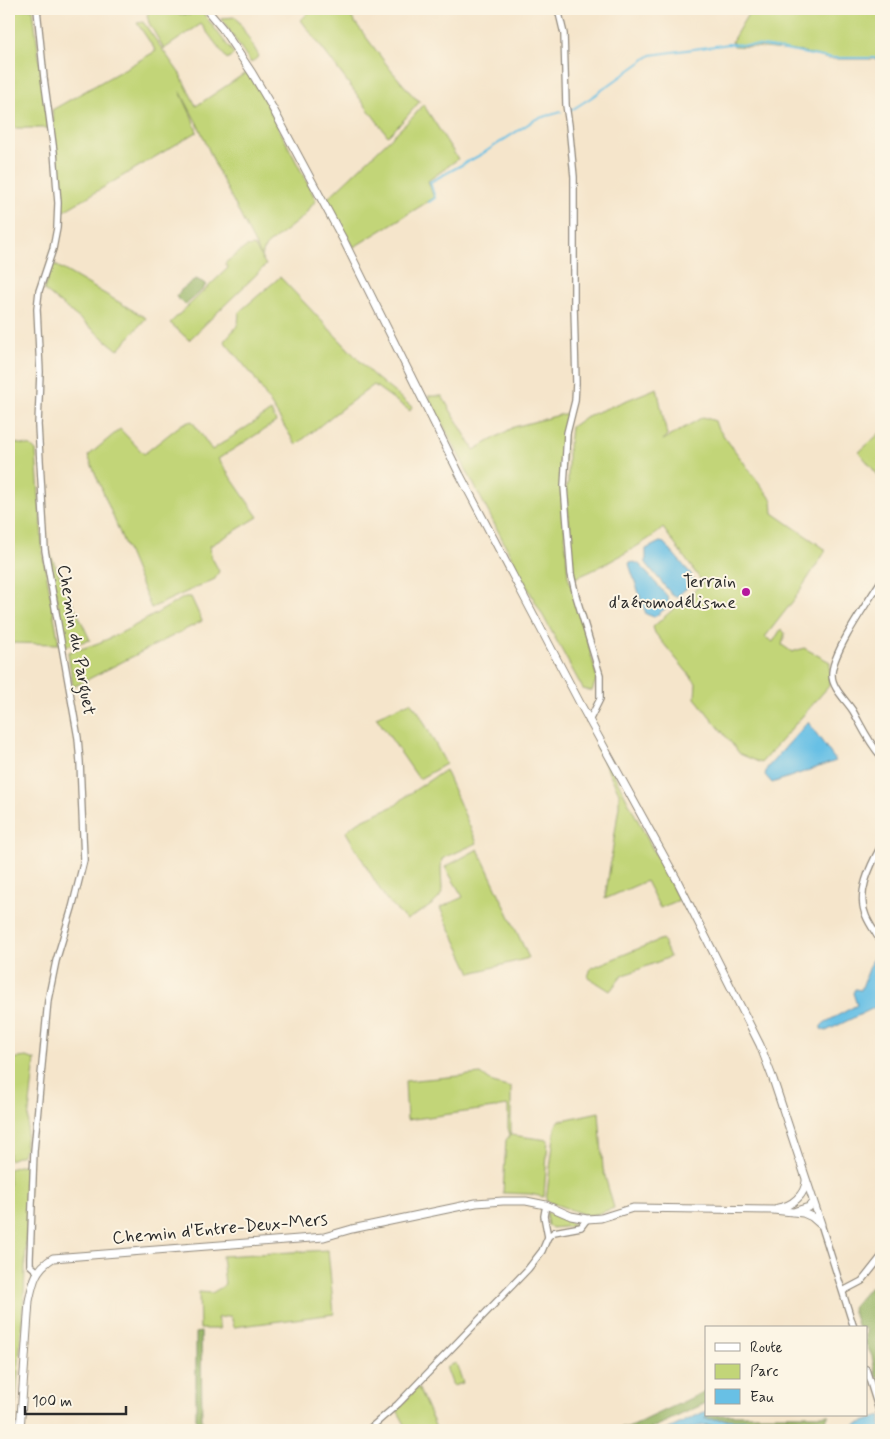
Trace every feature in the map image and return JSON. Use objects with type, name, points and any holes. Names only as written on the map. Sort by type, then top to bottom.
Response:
[{"type":"street","name":"Chemin du Parguet","points":[[37,9],[54,152],[58,203],[57,228],[53,249],[40,291],[37,309],[39,354],[38,425],[43,526],[45,550],[78,738],[84,860],[56,961],[48,1000],[34,1151],[30,1258],[30,1265],[38,1272]]},
{"type":"street","points":[[206,9],[222,28],[252,73],[313,184],[460,475],[589,722],[677,880],[760,1044],[853,1326]]},
{"type":"street","points":[[558,9],[564,34],[566,105],[570,125],[574,177],[576,383],[575,401],[567,433],[564,486],[571,574],[600,675],[600,699],[589,722]]},
{"type":"street","points":[[881,581],[840,650],[832,675],[834,683],[881,756]]},
{"type":"street","points":[[881,846],[864,888],[862,905],[865,915],[881,943]]},
{"type":"street","points":[[794,1201],[802,1194],[806,1180]]},
{"type":"street","name":"Chemin d'Entre-Deux-Mers","points":[[773,1210],[802,1198],[813,1201],[809,1207],[790,1211]]},
{"type":"street","name":"Chemin d'Entre-Deux-Mers","points":[[38,1272],[42,1264],[53,1258],[65,1256],[324,1237],[352,1229],[476,1203],[526,1201],[546,1205],[571,1216],[587,1219],[601,1218],[633,1208],[790,1211],[803,1213],[821,1224]]},
{"type":"street","points":[[546,1205],[544,1216],[548,1237]]},
{"type":"street","points":[[368,1430],[398,1404],[536,1260],[548,1237],[554,1232],[581,1228],[587,1219]]},
{"type":"street","points":[[843,1291],[862,1281],[881,1257]]},
{"type":"street","points":[[20,1430],[29,1301],[33,1282],[38,1272]]},
{"type":"street","points":[[868,1375],[880,1414]]},
{"type":"green space","points":[[9,9],[33,9],[48,128],[9,128]]},
{"type":"green space","points":[[187,9],[200,9],[234,54],[227,59],[201,24],[164,49],[149,23],[147,15],[150,11],[190,15]]},
{"type":"green space","points":[[312,9],[345,9],[390,69],[414,97],[420,101],[388,136],[301,20]]},
{"type":"green space","points":[[751,9],[881,9],[881,59],[828,59],[802,52],[734,46],[732,41]]},
{"type":"green space","points":[[236,17],[259,56],[251,63],[221,18]]},
{"type":"green space","points":[[143,22],[180,74],[196,106],[247,72],[260,92],[316,200],[303,217],[266,246],[261,257],[266,265],[189,340],[170,323],[228,268],[225,263],[246,247],[254,246],[261,256],[180,91],[197,132],[62,212],[52,110],[156,51],[137,23]]},
{"type":"green space","points":[[423,104],[458,159],[428,181],[434,198],[354,247],[326,200],[414,116]]},
{"type":"green space","points":[[52,263],[146,318],[118,350],[44,290]]},
{"type":"green space","points":[[280,277],[373,375],[412,407],[410,411],[374,385],[296,445],[254,377],[224,341],[238,325],[239,312]]},
{"type":"green space","points":[[196,279],[206,284],[186,305],[176,297],[181,290]]},
{"type":"green space","points":[[657,388],[667,435],[663,440],[703,417],[715,421],[717,427],[772,500],[773,513],[825,549],[825,552],[793,601],[765,637],[773,642],[781,629],[785,633],[782,645],[792,652],[804,648],[830,662],[829,686],[761,763],[740,754],[695,698],[696,683],[655,633],[653,627],[703,583],[663,528],[620,556],[574,578],[566,489],[568,483],[568,454],[571,427],[585,417]]},
{"type":"green space","points":[[428,396],[442,396],[474,450],[514,427],[567,413],[562,488],[568,576],[585,630],[597,678],[592,691],[583,689],[524,581]]},
{"type":"green space","points":[[271,411],[276,422],[218,459],[258,517],[210,546],[211,556],[219,571],[215,579],[151,608],[88,456],[120,429],[144,454],[182,424],[192,421],[212,450]]},
{"type":"green space","points":[[881,432],[881,479],[859,452]]},
{"type":"green space","points":[[9,442],[31,446],[36,451],[43,554],[59,644],[9,643]]},
{"type":"green space","points":[[48,550],[90,640],[66,646]]},
{"type":"green space","points":[[185,597],[191,597],[202,621],[73,687],[68,652],[99,643],[114,636]]},
{"type":"green space","points":[[410,702],[418,711],[446,764],[419,779],[376,717]]},
{"type":"green space","points":[[599,745],[679,900],[660,908],[646,881],[605,899],[619,806],[619,793],[597,748]]},
{"type":"green space","points":[[445,770],[477,843],[442,859],[441,895],[427,908],[406,920],[385,898],[346,832],[353,825],[396,805],[406,796]]},
{"type":"green space","points":[[478,849],[529,958],[471,973],[440,908],[463,897],[445,867]]},
{"type":"green space","points":[[662,939],[670,957],[622,976],[610,991],[588,977],[591,968]]},
{"type":"green space","points":[[27,1057],[35,1060],[25,1148],[22,1155],[9,1160],[9,1059]]},
{"type":"green space","points":[[481,1074],[493,1083],[511,1088],[511,1135],[548,1140],[544,1197],[530,1194],[503,1193],[506,1140],[510,1135],[508,1128],[508,1106],[407,1120],[405,1081]]},
{"type":"green space","points":[[599,1112],[603,1169],[614,1208],[597,1214],[586,1215],[546,1201],[555,1128],[558,1121]]},
{"type":"green space","points":[[29,1163],[24,1295],[14,1430],[9,1430],[9,1169]]},
{"type":"green space","points":[[546,1212],[578,1226],[551,1228],[548,1226]]},
{"type":"green space","points":[[328,1250],[334,1314],[234,1327],[231,1316],[217,1318],[220,1329],[200,1329],[199,1292],[212,1293],[225,1285],[222,1256]]},
{"type":"green space","points":[[881,1283],[881,1379],[876,1377],[872,1356],[868,1348],[868,1326],[857,1326],[852,1308],[869,1288]]},
{"type":"green space","points":[[201,1332],[202,1430],[196,1430],[196,1333]]},
{"type":"green space","points":[[456,1363],[463,1383],[453,1386],[446,1367]]},
{"type":"green space","points":[[418,1387],[437,1430],[408,1430],[397,1410]]},
{"type":"green space","points":[[705,1391],[705,1403],[648,1430],[616,1430],[623,1427],[628,1428]]},
{"type":"green space","points":[[709,1416],[828,1416],[825,1421],[704,1418]]},
{"type":"green space","points":[[739,1424],[739,1430],[705,1430],[706,1425]]},
{"type":"green space","points":[[760,1424],[822,1424],[815,1430],[761,1430]]},
{"type":"water","points":[[660,542],[664,543],[691,574],[694,582],[676,597],[672,595],[646,563],[646,549]]},
{"type":"water","points":[[629,563],[639,564],[668,597],[669,606],[654,617],[646,614]]},
{"type":"water","points":[[808,722],[836,761],[772,783],[765,775],[767,768]]},
{"type":"water","points":[[877,951],[881,953],[882,966],[878,1006],[826,1031],[821,1029],[824,1023],[857,1005],[853,993],[855,989],[861,990]]},
{"type":"water","points":[[705,1411],[705,1416],[709,1416],[705,1419],[825,1421],[822,1424],[706,1425],[681,1430],[667,1430]]},
{"type":"water","points":[[881,1416],[881,1430],[840,1430]]},
{"type":"waterway","points":[[570,111],[651,55],[729,44],[764,46],[828,58],[876,58]]},
{"type":"waterway","points":[[429,202],[435,198],[430,182],[482,154],[536,119],[561,112]]},
{"type":"place","name":"Terrain d'aéromodélisme","points":[[746,592]]}]
